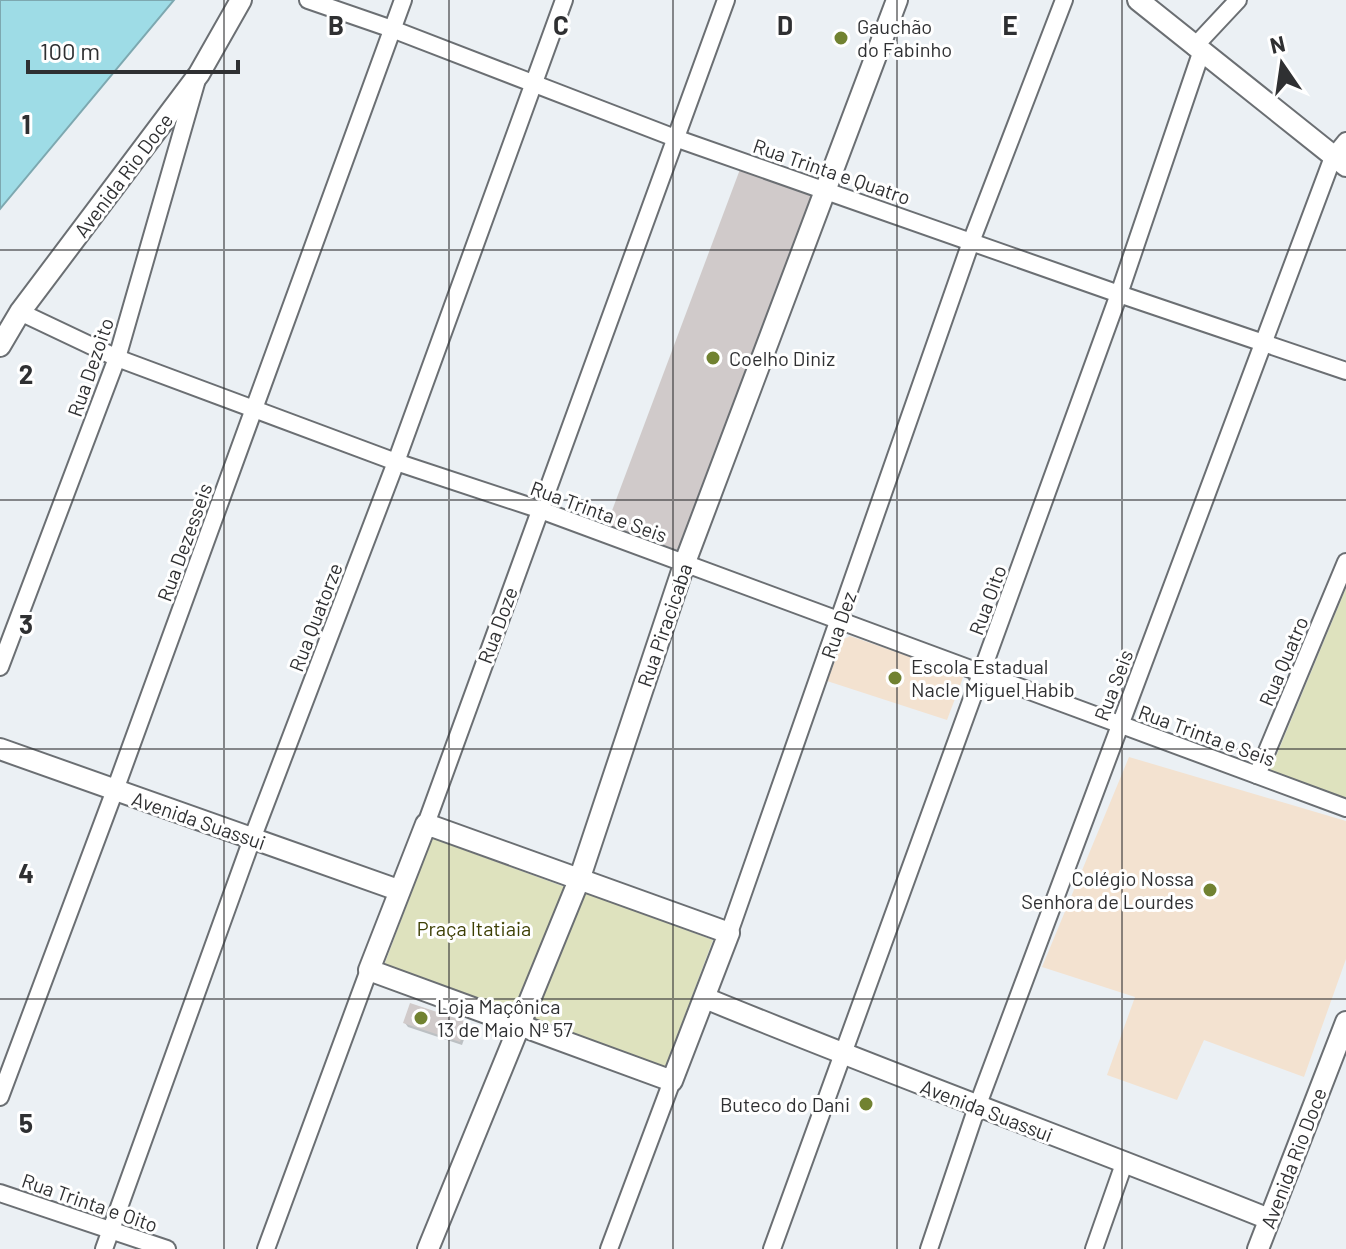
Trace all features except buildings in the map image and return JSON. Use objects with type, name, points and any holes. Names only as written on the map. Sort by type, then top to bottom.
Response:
[{"type":"street","name":"Avenida Rio Doce","points":[[0,346],[20,312],[199,74],[241,0]]},
{"type":"street","name":"Rua Trinta e Quatro","points":[[308,0],[392,29],[675,138],[1346,371]]},
{"type":"street","name":"Rua Dezesseis","points":[[0,1097],[403,0]]},
{"type":"street","name":"Rua Quatorze","points":[[104,1249],[252,839],[396,462],[564,0]]},
{"type":"street","name":"Rua Doze","points":[[266,1249],[398,890],[426,824],[538,509],[726,0]]},
{"type":"street","name":"Rua Piracicaba","points":[[428,1249],[579,880],[684,565],[897,0]]},
{"type":"street","name":"Rua Dez","points":[[609,1249],[729,933],[971,242],[1064,0]]},
{"type":"street","points":[[1138,0],[1198,50],[1342,155]]},
{"type":"street","points":[[1198,50],[1238,0]]},
{"type":"street","name":"Rua Oito","points":[[772,1249],[1119,294],[1198,50]]},
{"type":"street","name":"Rua Dezoito","points":[[0,667],[117,358],[199,74]]},
{"type":"street","name":"Rua Seis","points":[[929,1249],[977,1107],[1120,724],[1265,345],[1342,155]]},
{"type":"street","name":"Rua Trinta e Seis","points":[[20,312],[117,358],[396,462],[538,509],[1346,808]]},
{"type":"street","name":"Rua Quatro","points":[[1257,775],[1346,562]]},
{"type":"street","name":"Avenida Suassui","points":[[0,749],[398,890]]},
{"type":"street","points":[[426,824],[729,933]]},
{"type":"street","points":[[369,970],[672,1081]]},
{"type":"street","name":"Avenida Suassui","points":[[705,998],[843,1055],[1269,1219]]},
{"type":"street","name":"Avenida Rio Doce","points":[[1258,1249],[1346,1022]]},
{"type":"street","points":[[1094,1249],[1125,1161]]},
{"type":"street","name":"Rua Trinta e Oito","points":[[0,1193],[167,1249]]},
{"type":"shaded area","name":"Escola Estadual Nacle Miguel Habib","points":[[850,636],[964,675],[947,720],[827,681],[844,639]]},
{"type":"shaded area","name":"Colégio Nossa Senhora de Lourdes","points":[[1129,757],[1346,821],[1346,959],[1304,1077],[1204,1040],[1177,1100],[1107,1075],[1135,997],[1042,967]]},
{"type":"green space","points":[[1346,588],[1346,800],[1269,773]]},
{"type":"green space","name":"Praça Itatiaia","points":[[432,838],[565,887],[515,1018],[383,968]]},
{"type":"green space","name":"Praça Itatiaia","points":[[581,891],[713,940],[664,1071],[532,1021]]},
{"type":"water","points":[[0,0],[174,0],[0,209]]},
{"type":"place","name":"Gauchão do Fabinho","points":[[841,38]]},
{"type":"place","name":"Coelho Diniz","points":[[713,358]]},
{"type":"place","name":"Escola Estadual Nacle Miguel Habib","points":[[895,678]]},
{"type":"place","name":"Colégio Nossa Senhora de Lourdes","points":[[1210,890]]},
{"type":"place","name":"Loja Maçônica 13 de Maio Nº 57","points":[[421,1018]]},
{"type":"place","name":"Buteco do Dani","points":[[866,1104]]}]
